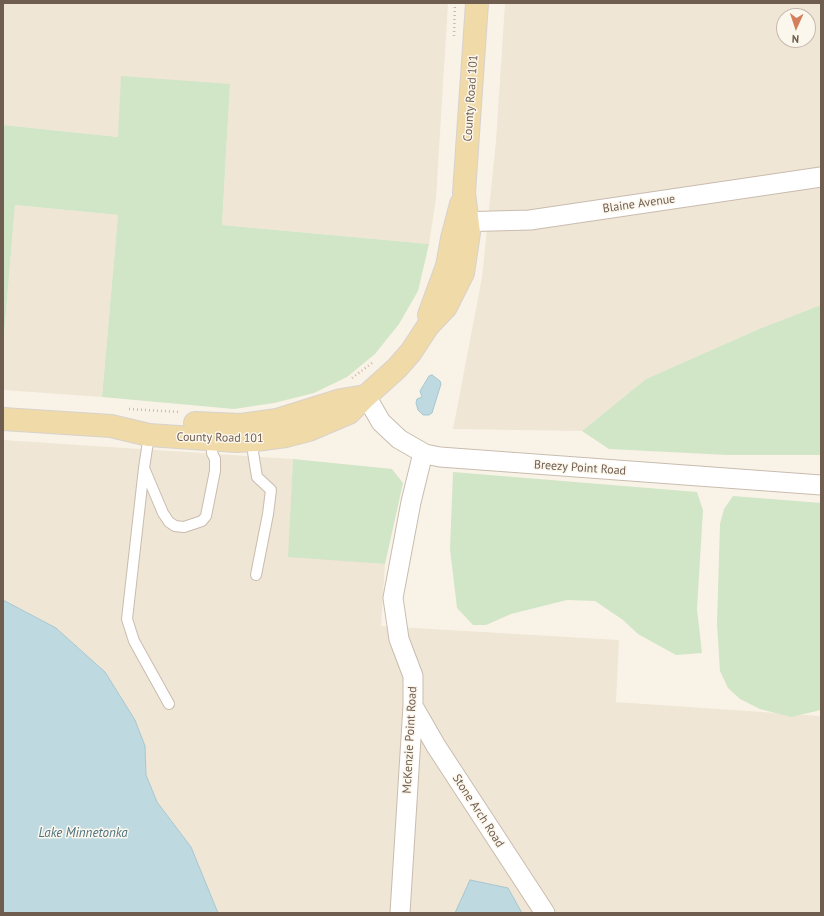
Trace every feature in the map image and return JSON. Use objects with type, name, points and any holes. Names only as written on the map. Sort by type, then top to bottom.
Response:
[{"type":"main road","name":"County Road 101","points":[[111,426],[140,420],[221,425],[286,436],[327,423],[350,413],[366,396],[397,368],[411,352],[428,326],[429,314],[462,222],[477,3]]},
{"type":"main road","name":"County Road 101","points":[[3,419],[111,426],[149,435],[213,439],[256,432]]},
{"type":"street","name":"Blaine Avenue","points":[[462,222],[530,220],[821,177]]},
{"type":"street","name":"Breezy Point Road","points":[[366,396],[385,426],[399,439],[423,453],[452,459],[821,485]]},
{"type":"street","name":"McKenzie Point Road","points":[[400,913],[413,706],[413,676],[399,639],[393,598],[411,502],[423,453]]},
{"type":"street","name":"Stone Arch Road","points":[[413,706],[436,746],[545,913]]},
{"type":"lane","points":[[256,432],[253,452],[258,477],[270,490],[268,514],[256,575]]},
{"type":"lane","points":[[149,435],[127,619],[134,641],[170,704]]},
{"type":"lane","points":[[144,468],[163,513],[169,522],[176,526],[194,524],[202,521],[206,516],[214,471],[214,459],[212,453],[213,439]]},
{"type":"path","points":[[350,379],[374,361]]},
{"type":"shaded area","points":[[3,3],[448,3],[436,199],[429,244],[222,225],[230,84],[118,137],[3,125]]},
{"type":"shaded area","points":[[505,3],[821,3],[821,305],[759,329],[646,379],[582,431],[453,429],[482,277],[496,141]]},
{"type":"shaded area","points":[[15,205],[118,215],[102,397],[3,390],[3,347]]},
{"type":"shaded area","points":[[3,440],[293,459],[289,556],[385,564],[381,626],[619,640],[616,702],[821,716],[821,913],[218,913],[191,847],[157,802],[146,775],[145,746],[135,720],[105,672],[56,628],[3,600]]},
{"type":"green space","points":[[121,76],[230,84],[222,225],[429,244],[418,291],[399,324],[375,354],[347,377],[314,393],[274,403],[234,409],[102,397],[118,215],[15,205],[3,347],[3,125],[118,137]]},
{"type":"green space","points":[[821,305],[821,455],[728,455],[609,449],[582,431],[646,379],[759,329]]},
{"type":"green space","points":[[293,459],[392,469],[403,483],[385,564],[288,557]]},
{"type":"green space","points":[[453,472],[697,492],[703,510],[697,609],[702,653],[676,655],[638,634],[623,620],[595,601],[567,600],[511,614],[486,625],[473,625],[457,608],[450,549]]},
{"type":"green space","points":[[733,496],[821,503],[821,710],[791,717],[760,709],[740,699],[728,688],[720,671],[717,624],[720,524],[724,509]]},
{"type":"water","points":[[432,375],[440,381],[441,384],[432,413],[429,415],[423,415],[418,410],[416,403],[417,399],[422,397],[420,391],[429,376]]},
{"type":"water","name":"Lake Minnetonka","points":[[3,600],[56,628],[105,672],[135,720],[145,746],[146,775],[157,802],[191,847],[218,913],[3,913]]},
{"type":"water","points":[[470,880],[508,888],[522,913],[455,913]]}]
